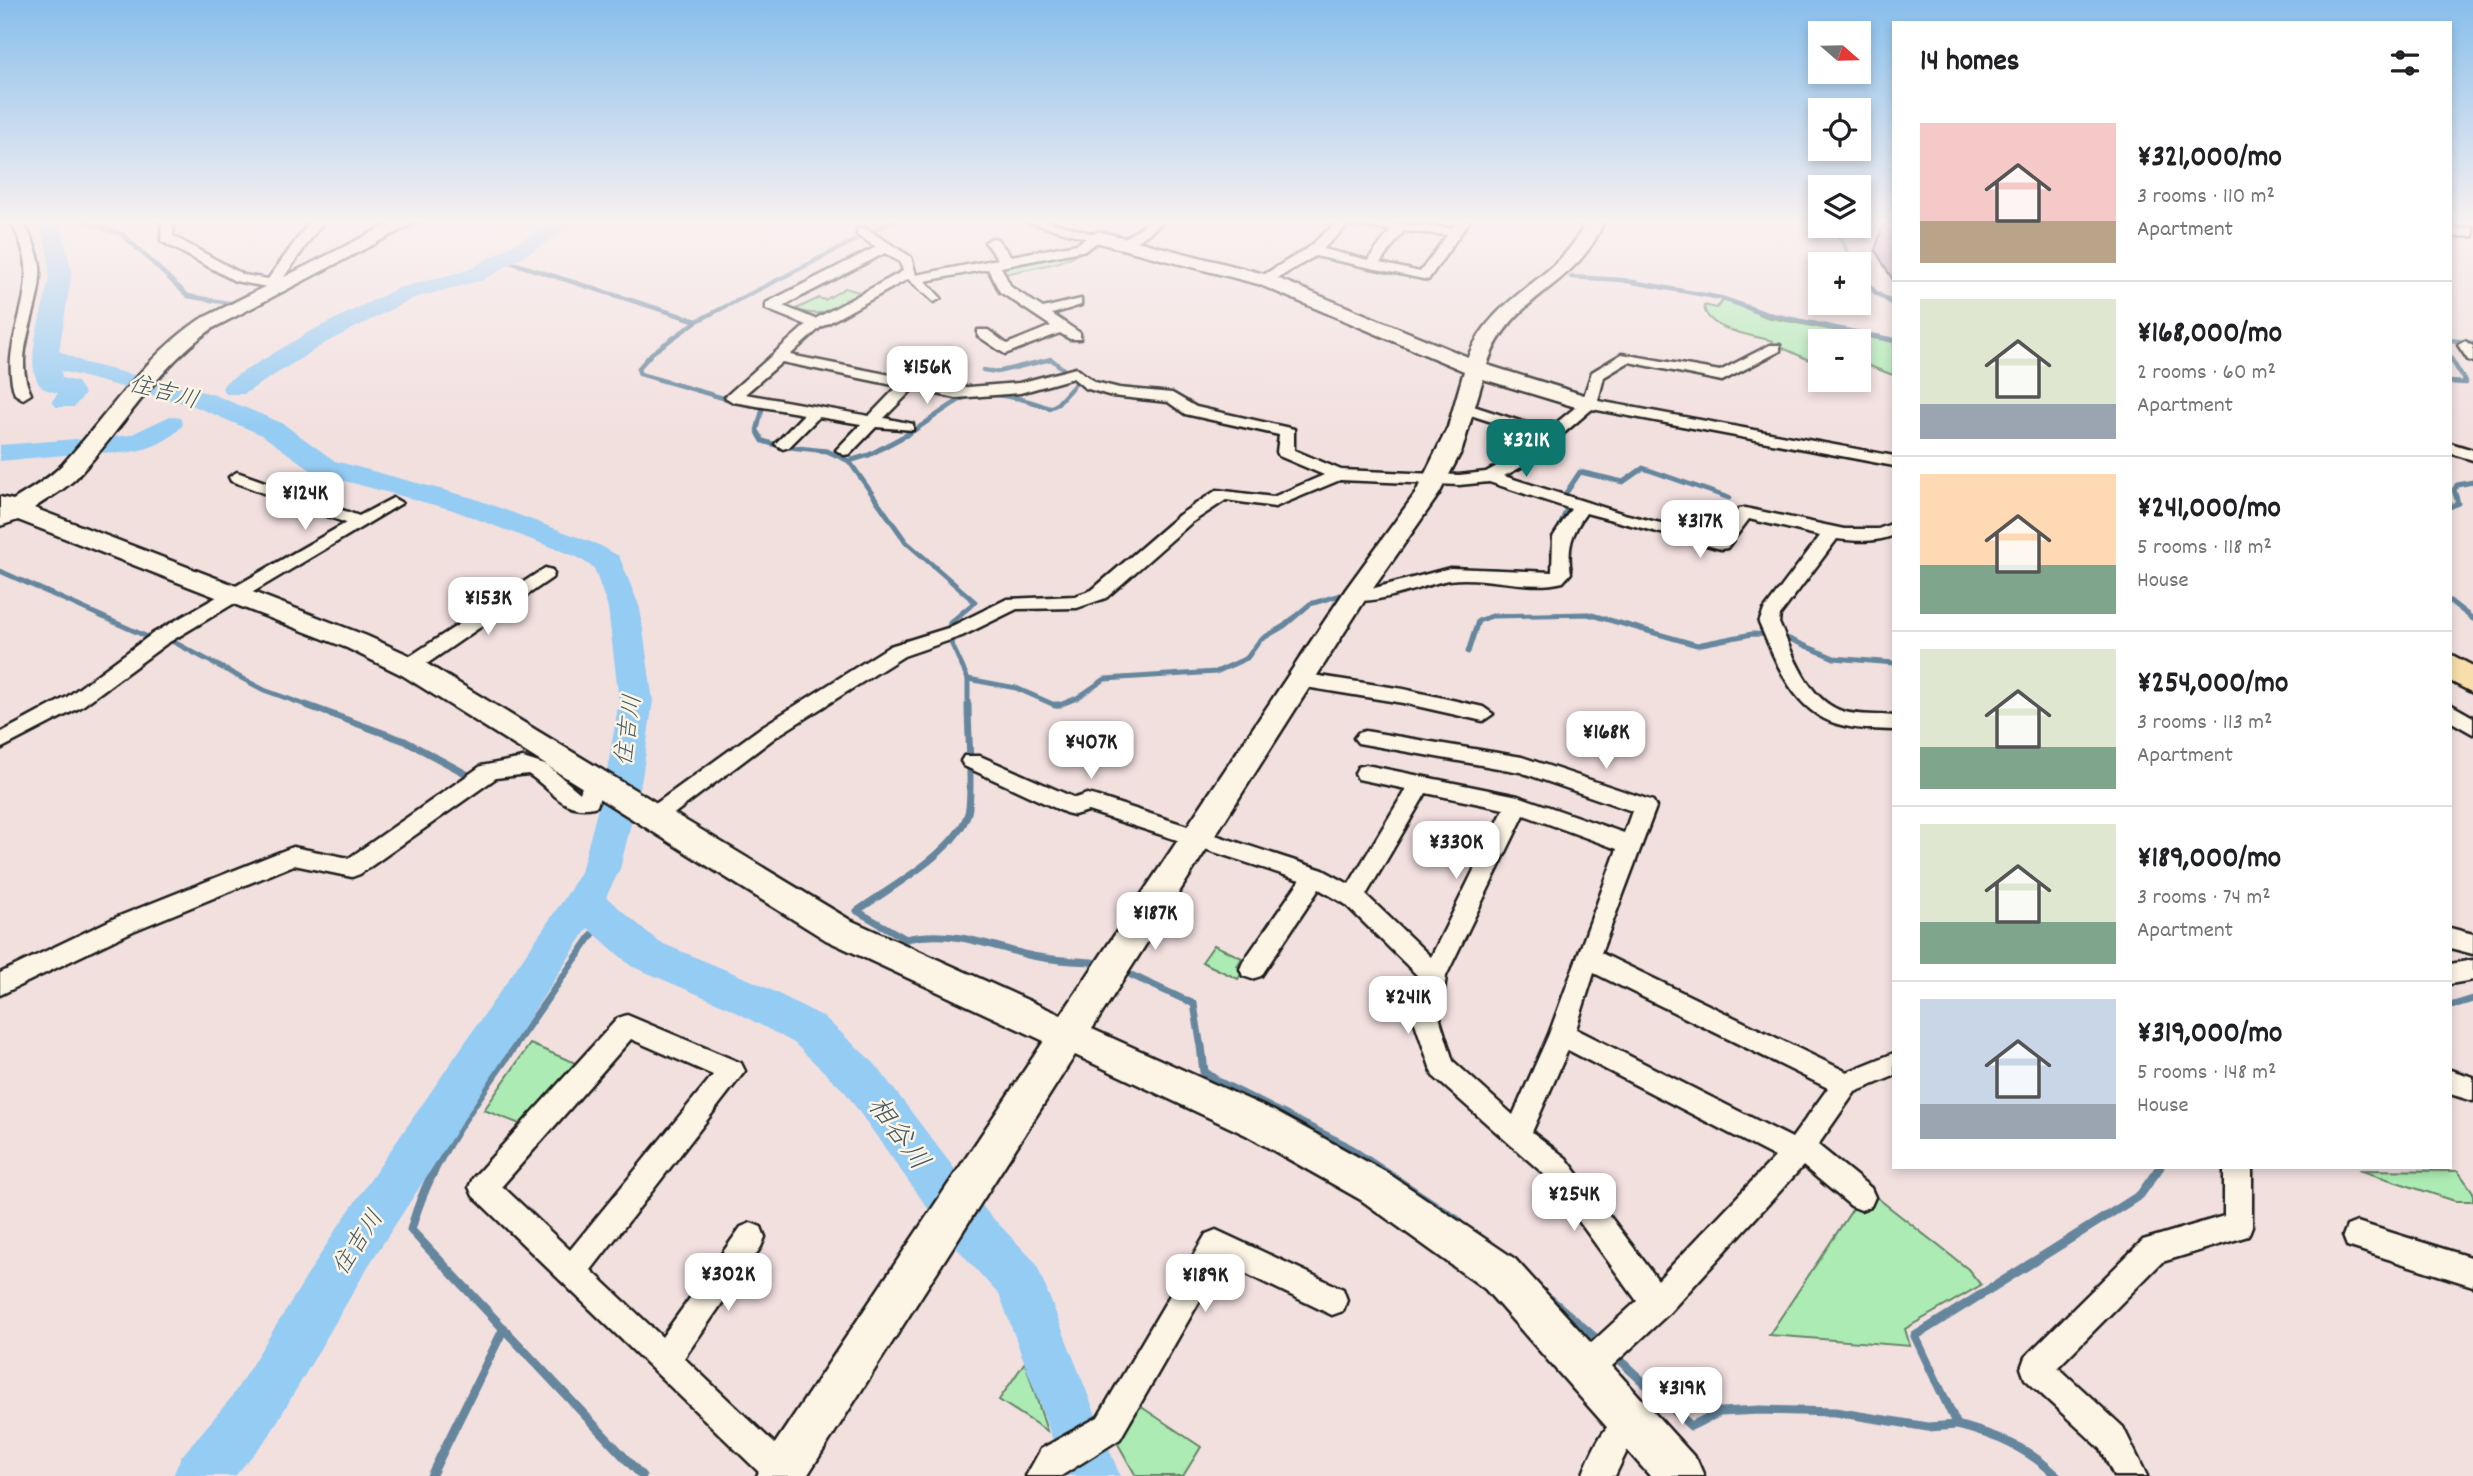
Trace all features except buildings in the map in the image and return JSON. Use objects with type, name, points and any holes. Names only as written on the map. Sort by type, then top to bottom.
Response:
[{"type":"main road","points":[[2452,666],[2473,682]]},
{"type":"street","points":[[23,394],[16,385],[14,368],[32,289]]},
{"type":"street","points":[[6,512],[68,473],[147,375],[177,344],[269,289]]},
{"type":"street","points":[[804,289],[771,306],[816,324]]},
{"type":"street","points":[[881,289],[816,324],[733,397],[908,427]]},
{"type":"street","points":[[925,289],[934,298]]},
{"type":"street","points":[[983,333],[1005,351],[1068,331],[1005,289]]},
{"type":"street","points":[[1288,289],[1474,369],[1588,404],[1892,461]]},
{"type":"street","points":[[571,1272],[732,1071],[626,1026],[483,1188],[781,1474],[1354,595],[1437,477],[1459,428],[1474,369],[1492,330],[1513,306],[1534,289]]},
{"type":"street","points":[[1041,313],[1076,302]]},
{"type":"street","points":[[1490,477],[1523,459],[1588,404],[1597,375],[1627,357],[1722,376],[1775,348]]},
{"type":"street","points":[[778,357],[956,393],[1020,387],[1076,373],[1090,385],[1172,398],[1191,411],[1287,432],[1285,452],[1338,475],[1459,480],[1490,477],[1582,506],[1721,544],[1745,513],[1832,533],[1872,535],[1892,529]]},
{"type":"street","points":[[844,450],[909,384]]},
{"type":"street","points":[[1464,408],[1526,428]]},
{"type":"street","points":[[783,444],[817,411]]},
{"type":"street","points":[[2452,449],[2473,455]]},
{"type":"street","points":[[642,808],[897,651],[948,634],[1014,603],[1077,602],[1099,594],[1185,519],[1223,494],[1276,502],[1338,475]]},
{"type":"street","points":[[237,477],[360,522]]},
{"type":"street","points":[[0,742],[74,702],[159,639],[393,503]]},
{"type":"street","points":[[1354,595],[1371,594],[1450,574],[1556,578],[1562,573],[1557,552],[1561,536],[1582,506]]},
{"type":"street","points":[[6,512],[236,594],[357,642],[408,667],[838,930],[1066,1037],[1259,1123],[1375,1187],[1500,1274],[1681,1476]]},
{"type":"street","points":[[1832,533],[1771,614],[1769,623],[1799,684],[1815,703],[1842,719],[1891,728]]},
{"type":"street","points":[[408,667],[545,574]]},
{"type":"street","points":[[1300,680],[1403,696],[1483,714]]},
{"type":"street","points":[[2452,712],[2473,727]]},
{"type":"street","points":[[1365,738],[1522,765],[1645,807],[1587,958],[1562,1034],[1517,1136]]},
{"type":"street","points":[[972,761],[1073,807],[1087,802],[1315,876],[1353,897],[1434,976]]},
{"type":"street","points":[[0,985],[125,924],[293,856],[352,868],[489,772],[514,766],[534,769],[571,799],[581,803],[589,800],[598,782]]},
{"type":"street","points":[[1366,773],[1419,786],[1518,804],[1631,845]]},
{"type":"street","points":[[1353,897],[1419,786]]},
{"type":"street","points":[[1518,804],[1434,976],[1427,1020],[1442,1068],[1517,1136],[1556,1167],[1657,1303]]},
{"type":"street","points":[[1252,969],[1315,876]]},
{"type":"street","points":[[2452,939],[2473,944]]},
{"type":"street","points":[[1587,958],[1846,1084]]},
{"type":"street","points":[[2452,974],[2473,970]]},
{"type":"street","points":[[1562,1034],[1798,1151],[1861,1197]]},
{"type":"street","points":[[1586,1369],[1657,1303],[1798,1151],[1846,1084],[1892,1065]]},
{"type":"street","points":[[2452,1083],[2473,1089]]},
{"type":"street","points":[[2131,1476],[2112,1438],[2036,1368],[2153,1250],[2238,1226],[2238,1169]]},
{"type":"street","points":[[2357,1236],[2473,1272]]},
{"type":"street","points":[[664,1360],[751,1237]]},
{"type":"street","points":[[1047,1468],[1109,1428],[1216,1244],[1332,1300]]},
{"type":"street","points":[[1598,1476],[1616,1440],[1633,1422]]},
{"type":"green space","points":[[844,289],[862,293],[822,313],[796,309],[819,298],[825,300]]},
{"type":"green space","points":[[1725,299],[1766,317],[1827,329],[1808,329],[1808,360],[1772,343],[1773,341],[1721,326],[1706,314],[1704,305],[1716,308]]},
{"type":"green space","points":[[1871,338],[1892,342],[1892,375],[1871,367]]},
{"type":"green space","points":[[1214,945],[1242,958],[1237,966],[1244,970],[1238,979],[1202,962]]},
{"type":"green space","points":[[530,1044],[580,1065],[525,1126],[484,1110]]},
{"type":"green space","points":[[2359,1170],[2458,1171],[2473,1192],[2473,1201],[2455,1201]]},
{"type":"green space","points":[[1866,1189],[1968,1269],[1981,1285],[1905,1329],[1910,1346],[1769,1335]]},
{"type":"green space","points":[[1025,1362],[1047,1431],[999,1400]]},
{"type":"green space","points":[[1140,1406],[1201,1447],[1183,1476],[1136,1476],[1118,1444]]},
{"type":"waterway","name":"住吉川","points":[[58,289],[47,336],[47,355],[76,368],[203,400],[272,429],[325,467],[463,504],[588,551],[608,563],[624,608],[636,701],[624,778],[601,869],[584,901]]},
{"type":"waterway","points":[[180,289],[188,296],[234,304]]},
{"type":"waterway","points":[[235,388],[318,337],[406,293],[422,289]]},
{"type":"waterway","points":[[595,289],[697,321]]},
{"type":"waterway","points":[[697,321],[760,289]]},
{"type":"waterway","points":[[1671,289],[1721,298],[1767,314],[1892,340]]},
{"type":"waterway","points":[[1872,289],[1892,303]]},
{"type":"waterway","points":[[697,321],[652,353],[638,369],[640,374],[737,402]]},
{"type":"waterway","points":[[2452,340],[2473,343]]},
{"type":"waterway","points":[[47,359],[50,382],[68,388],[72,394],[65,401]]},
{"type":"waterway","points":[[905,436],[964,398],[1008,396],[1049,408],[1056,405],[1078,381],[1051,359],[997,372],[983,370]]},
{"type":"waterway","points":[[2452,360],[2466,383],[2452,382]]},
{"type":"waterway","points":[[758,406],[763,407],[757,430],[759,434]]},
{"type":"waterway","points":[[106,445],[136,443],[170,424]]},
{"type":"waterway","points":[[759,434],[763,441],[779,446],[827,451],[849,461]]},
{"type":"waterway","points":[[849,461],[869,455],[908,434]]},
{"type":"waterway","points":[[0,453],[76,447]]},
{"type":"waterway","points":[[849,461],[906,542],[975,602],[950,623],[947,634],[968,679]]},
{"type":"waterway","points":[[1553,568],[1552,548],[1568,505],[1560,502],[1580,472],[1623,482],[1643,468],[1729,498]]},
{"type":"waterway","points":[[2452,506],[2458,503],[2454,490],[2457,485],[2473,482]]},
{"type":"waterway","points":[[1455,569],[1497,570]]},
{"type":"waterway","points":[[0,571],[150,638],[170,640],[264,690],[311,707]]},
{"type":"waterway","points":[[1383,585],[1397,583]]},
{"type":"waterway","points":[[968,679],[1016,688],[1057,706],[1077,698],[1105,679],[1216,672],[1247,658],[1260,640],[1284,626],[1310,604],[1344,594]]},
{"type":"waterway","points":[[2452,603],[2473,619]]},
{"type":"waterway","points":[[1468,652],[1478,621],[1492,616],[1588,614],[1697,645],[1752,634],[1780,635],[1834,658],[1892,663]]},
{"type":"waterway","points":[[968,679],[968,705]]},
{"type":"waterway","points":[[306,705],[405,741],[474,778]]},
{"type":"waterway","points":[[968,705],[969,804],[961,827],[950,842],[920,868],[857,911],[906,939],[922,936],[953,937],[1036,957],[1092,962]]},
{"type":"waterway","name":"住吉川","points":[[200,1476],[250,1417],[352,1248],[584,901]]},
{"type":"waterway","name":"相谷川","points":[[584,901],[645,954],[684,973],[740,994],[809,1030],[860,1078],[971,1229],[1019,1280],[1093,1476]]},
{"type":"waterway","points":[[513,1048],[604,918]]},
{"type":"waterway","points":[[1131,975],[1194,1004],[1201,1048]]},
{"type":"waterway","points":[[2452,1005],[2473,999]]},
{"type":"waterway","points":[[504,1329],[411,1230],[419,1205],[441,1157],[514,1046]]},
{"type":"waterway","points":[[1201,1046],[1204,1072],[1218,1082],[1344,1145],[1457,1220]]},
{"type":"waterway","points":[[1957,1425],[1915,1336],[2140,1195],[2159,1169]]},
{"type":"waterway","points":[[1550,1299],[1600,1342]]},
{"type":"waterway","points":[[431,1476],[504,1329]]},
{"type":"waterway","points":[[504,1329],[642,1476]]},
{"type":"waterway","points":[[1614,1355],[1691,1426],[1720,1412],[1760,1410],[1835,1412],[1928,1427],[1957,1425]]},
{"type":"waterway","points":[[1957,1425],[2010,1443],[2034,1457],[2057,1476]]}]
